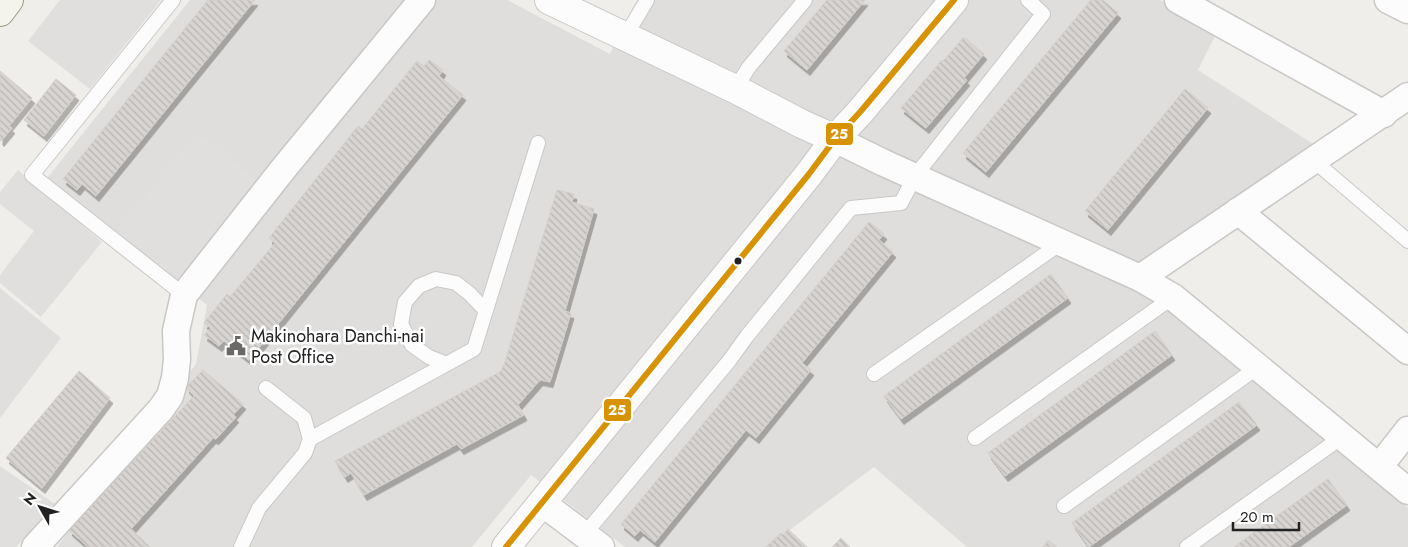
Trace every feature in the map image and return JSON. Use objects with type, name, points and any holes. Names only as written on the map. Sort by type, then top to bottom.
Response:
[{"type":"main road","points":[[0,12],[9,0]]},
{"type":"street","points":[[35,547],[170,396],[175,378],[177,359],[176,331],[184,295],[284,168],[422,0]]},
{"type":"street","points":[[550,0],[736,89],[802,124],[1140,278],[1173,297],[1408,492]]},
{"type":"street","points":[[506,547],[835,139],[861,111],[954,0]]},
{"type":"street","points":[[1178,0],[1400,106]]},
{"type":"street","points":[[1388,0],[1408,10]]},
{"type":"street","points":[[1140,278],[1313,160],[1400,106]]},
{"type":"street","points":[[1238,211],[1408,351]]},
{"type":"street","points":[[1379,467],[1408,430]]},
{"type":"street","points":[[542,503],[592,541]]},
{"type":"lane","points":[[173,0],[32,175],[184,295]]},
{"type":"lane","points":[[625,37],[647,0]]},
{"type":"lane","points":[[736,89],[749,67],[805,0]]},
{"type":"lane","points":[[592,541],[747,336],[851,208],[902,203],[915,176],[1043,14],[1028,0]]},
{"type":"lane","points":[[310,439],[474,349],[538,143]]},
{"type":"lane","points":[[1313,160],[1408,241]]},
{"type":"lane","points":[[874,374],[1061,243]]},
{"type":"lane","points":[[446,364],[429,357],[412,345],[401,324],[405,302],[418,286],[436,279],[456,283],[470,294],[486,311]]},
{"type":"lane","points":[[975,438],[1173,297]]},
{"type":"lane","points":[[1064,506],[1258,367]]},
{"type":"lane","points":[[241,547],[259,508],[305,453],[310,439],[304,418],[266,388]]},
{"type":"lane","points":[[1187,547],[1342,437]]},
{"type":"shaded area","points":[[60,0],[161,0],[90,89],[28,41]]},
{"type":"shaded area","points":[[190,0],[507,0],[610,54],[637,0],[1160,0],[1215,36],[1198,70],[1315,145],[1123,282],[1148,294],[1408,508],[1408,547],[967,547],[874,467],[767,547],[625,547],[531,475],[472,547],[57,547],[196,364],[207,305],[47,178]]},
{"type":"shaded area","points":[[198,134],[258,183],[180,283],[116,234]]},
{"type":"shaded area","points":[[18,170],[102,242],[41,317],[0,283],[0,275],[34,231],[0,204],[0,192]]},
{"type":"shaded area","points":[[0,288],[61,338],[0,418]]},
{"type":"shaded area","points":[[0,466],[55,504],[16,547],[0,547]]},
{"type":"building","points":[[208,0],[255,0],[96,196],[82,184],[77,190],[63,179]]},
{"type":"building","points":[[827,0],[865,0],[807,70],[784,51]]},
{"type":"building","points":[[1091,0],[1103,0],[1118,13],[986,172],[963,153]]},
{"type":"building","points":[[964,37],[984,54],[964,78],[967,80],[926,128],[901,108]]},
{"type":"building","points":[[429,60],[443,70],[439,76],[463,95],[249,360],[224,341],[219,346],[204,335],[211,328],[204,323],[227,294],[230,297],[275,243],[269,238],[358,126],[362,129],[417,61],[424,66]]},
{"type":"building","points":[[0,71],[32,98],[9,126],[12,128],[1,141],[0,140]]},
{"type":"building","points":[[56,79],[76,95],[44,136],[24,120]]},
{"type":"building","points":[[1185,89],[1208,108],[1108,230],[1085,211]]},
{"type":"building","points":[[557,190],[574,194],[572,202],[594,209],[565,311],[571,313],[550,382],[540,380],[518,405],[524,415],[461,449],[457,444],[364,495],[351,473],[345,477],[335,461],[500,372],[504,365]]},
{"type":"building","points":[[869,222],[884,234],[879,240],[893,252],[802,363],[811,370],[756,438],[746,430],[655,542],[640,530],[635,536],[621,524]]},
{"type":"building","points":[[1051,274],[1068,298],[901,419],[884,396]]},
{"type":"building","points":[[1155,331],[1172,355],[1005,476],[988,453]]},
{"type":"building","points":[[203,370],[243,404],[233,415],[236,417],[216,439],[213,438],[131,529],[150,547],[88,547],[69,530],[194,396],[186,387]]},
{"type":"building","points":[[79,371],[110,398],[42,488],[6,458]]},
{"type":"building","points":[[1239,402],[1257,425],[1089,547],[1072,523]]},
{"type":"building","points":[[1328,479],[1347,505],[1289,547],[1234,547]]},
{"type":"building","points":[[788,529],[807,547],[766,547],[781,533],[783,535]]},
{"type":"building","points":[[841,538],[850,547],[832,547]]},
{"type":"building","points":[[1048,540],[1057,547],[1043,547]]},
{"type":"transit line","name":"25","points":[[506,547],[809,174],[835,139],[861,111],[954,0]]},
{"type":"place","name":"Makinohara Danchi-nai Post Office","points":[[236,346]]}]
